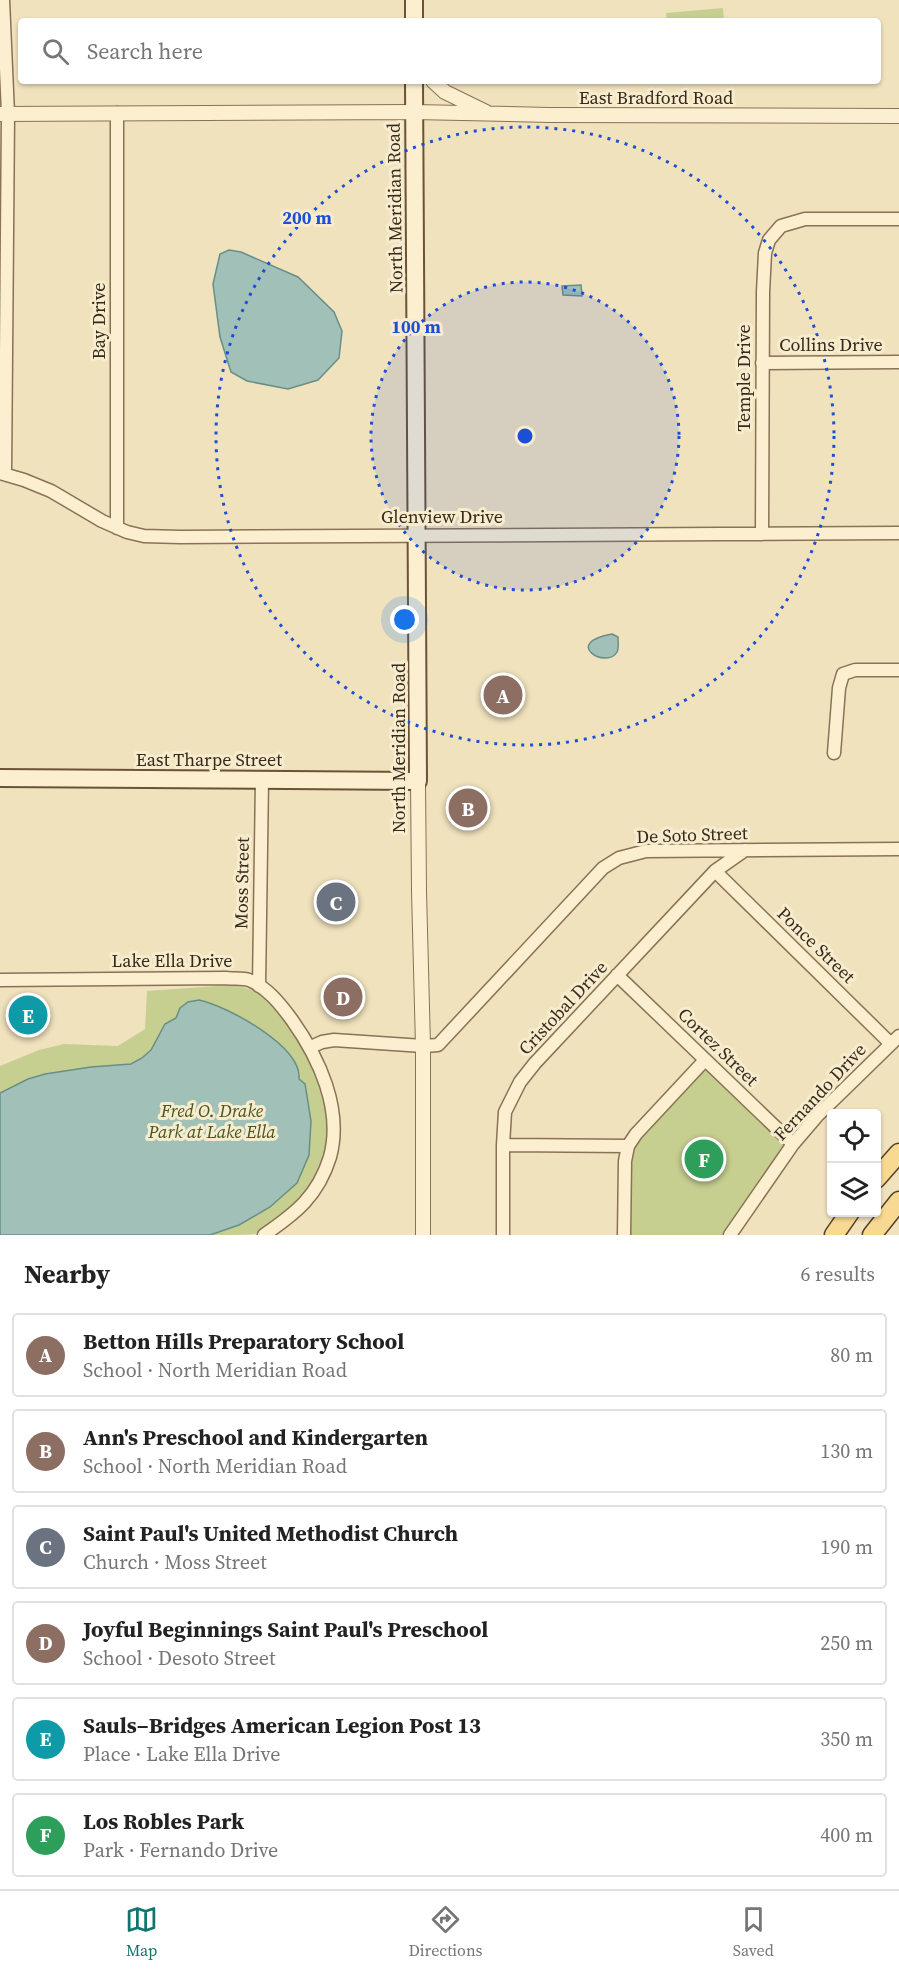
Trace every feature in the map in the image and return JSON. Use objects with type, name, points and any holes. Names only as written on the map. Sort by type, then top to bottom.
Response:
[{"type":"main road","points":[[414,0],[414,18]]},
{"type":"main road","name":"North Meridian Road","points":[[414,84],[418,781]]},
{"type":"main road","name":"East Tharpe Street","points":[[0,778],[418,781]]},
{"type":"main road","points":[[881,1173],[899,1153]]},
{"type":"main road","points":[[873,1235],[899,1201]]},
{"type":"main road","points":[[834,1235],[847,1217]]},
{"type":"street","points":[[2,474],[3,0]]},
{"type":"street","points":[[436,84],[445,92],[491,114]]},
{"type":"street","name":"East Bradford Road","points":[[4,114],[414,112],[899,116]]},
{"type":"street","name":"Bay Drive","points":[[117,113],[117,528]]},
{"type":"street","name":"Temple Drive","points":[[762,534],[763,292],[765,253],[769,240],[781,226],[805,219],[899,219]]},
{"type":"street","name":"Collins Drive","points":[[762,363],[899,362]]},
{"type":"street","name":"Glenview Drive","points":[[2,474],[51,491],[117,528],[144,536],[899,533]]},
{"type":"street","points":[[834,753],[839,688],[843,674],[855,670],[899,670]]},
{"type":"street","name":"Moss Street","points":[[259,986],[262,779]]},
{"type":"street","name":"North Meridian Road","points":[[418,781],[423,1046],[423,1235]]},
{"type":"street","name":"De Soto Street","points":[[423,1046],[438,1045],[603,868],[615,860],[646,851],[899,849]]},
{"type":"street","name":"Cristobal Drive","points":[[503,1235],[505,1112],[520,1082],[535,1063],[715,871],[745,850]]},
{"type":"street","name":"Ponce Street","points":[[715,871],[895,1040]]},
{"type":"street","name":"Cortez Street","points":[[618,975],[793,1144]]},
{"type":"street","name":"Lake Ella Drive","points":[[0,980],[248,979],[282,1005],[311,1047],[333,1114],[334,1131],[329,1158],[319,1182],[304,1205],[264,1235]]},
{"type":"street","points":[[311,1047],[334,1040],[423,1046]]},
{"type":"street","name":"Fernando Drive","points":[[730,1235],[793,1144],[817,1116],[895,1040]]},
{"type":"street","points":[[624,1235],[625,1161],[628,1146],[636,1134],[705,1060]]},
{"type":"street","points":[[503,1145],[628,1146]]},
{"type":"green space","points":[[723,8],[724,18],[667,18],[666,13]]},
{"type":"green space","name":"Fred O. Drake Park at Lake Ella","points":[[232,985],[258,993],[282,1014],[303,1047],[324,1099],[328,1130],[324,1158],[314,1182],[288,1213],[255,1234],[0,1235],[0,1066],[39,1050],[64,1044],[118,1046],[145,1029],[147,991]]},
{"type":"green space","points":[[710,1070],[785,1141],[786,1148],[724,1235],[629,1235],[628,1167],[634,1143],[700,1072]]},
{"type":"water","points":[[229,250],[241,252],[298,277],[334,312],[342,331],[339,358],[318,380],[288,389],[247,381],[231,372],[220,337],[213,284],[220,254]]},
{"type":"water","points":[[581,285],[582,296],[563,295],[562,286]]},
{"type":"water","points":[[612,634],[618,637],[618,647],[612,657],[598,657],[592,653],[589,648],[590,643],[597,638]]},
{"type":"water","name":"Fred O. Drake Park at Lake Ella","points":[[199,1000],[227,1010],[261,1029],[289,1054],[297,1066],[299,1079],[305,1084],[311,1121],[309,1155],[297,1183],[270,1207],[239,1225],[210,1235],[0,1235],[0,1093],[28,1079],[45,1074],[131,1064],[151,1050],[165,1024],[176,1018],[180,1008],[188,1002]]},
{"type":"place","name":"Betton Hills Preparatory School","points":[[503,695]]},
{"type":"place","name":"Ann's Preschool and Kindergarten","points":[[468,808]]},
{"type":"place","name":"Saint Paul's United Methodist Church","points":[[336,902]]},
{"type":"place","name":"Joyful Beginnings Saint Paul's Preschool","points":[[343,997]]},
{"type":"place","name":"Sauls–Bridges American Legion Post 13","points":[[28,1015]]},
{"type":"place","name":"Los Robles Park","points":[[704,1159]]}]
